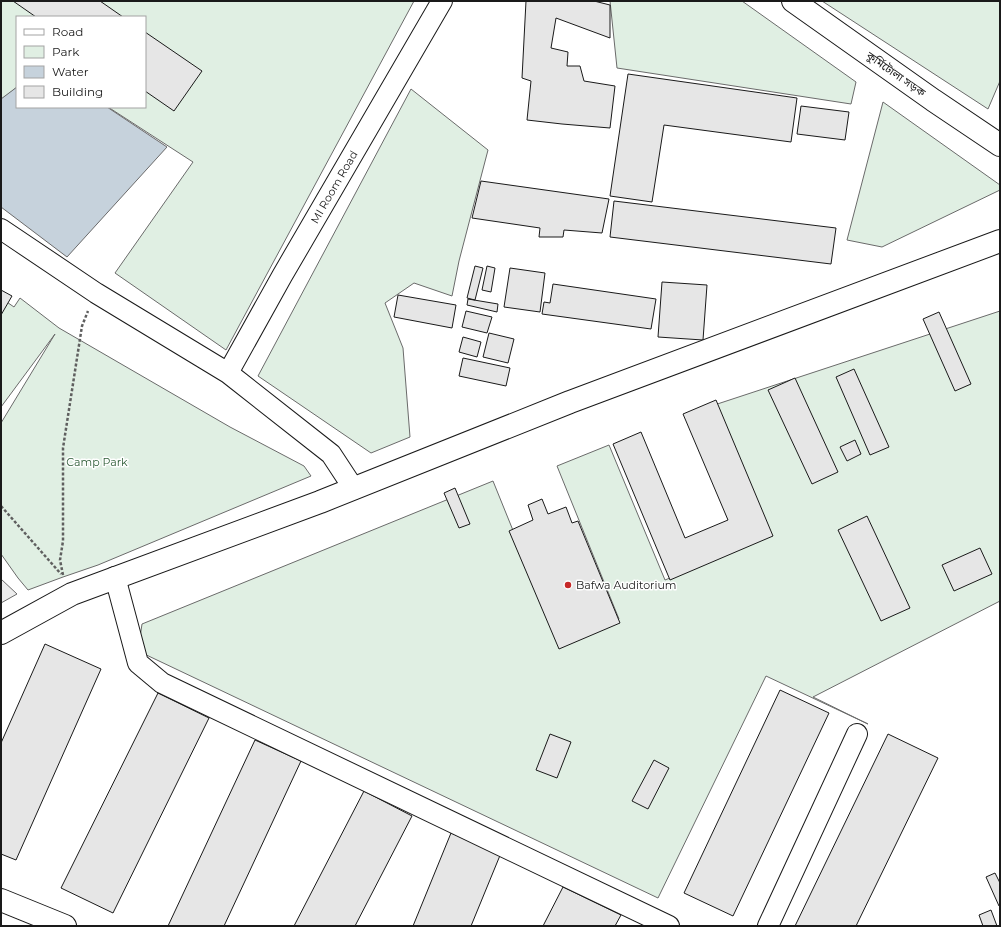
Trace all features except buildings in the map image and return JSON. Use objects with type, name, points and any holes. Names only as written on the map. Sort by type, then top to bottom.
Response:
[{"type":"street","name":"MI Room Road","points":[[228,373],[282,276],[442,1]]},
{"type":"street","name":"কুর্মিটোলা সড়ক","points":[[793,1],[933,100],[1000,145]]},
{"type":"street","points":[[1,228],[96,292],[228,373],[332,454],[354,489]]},
{"type":"street","points":[[1,634],[72,594],[115,577],[354,489],[570,402],[1000,242]]},
{"type":"street","points":[[115,577],[138,663],[162,683],[669,926]]},
{"type":"street","points":[[768,926],[857,734]]},
{"type":"street","points":[[1,900],[66,926]]},
{"type":"path","points":[[1,506],[63,577],[60,560],[63,541],[63,448],[82,326],[96,292]]},
{"type":"green space","points":[[1,1],[414,1],[226,350],[115,273],[193,162],[110,108],[146,108],[146,16],[16,16],[16,88],[1,100]]},
{"type":"green space","points":[[610,1],[742,1],[856,82],[851,104],[617,68]]},
{"type":"green space","points":[[822,1],[1000,1],[1000,81],[988,109]]},
{"type":"green space","points":[[411,89],[488,150],[459,261],[452,296],[414,283],[385,303],[403,348],[410,437],[371,453],[258,376]]},
{"type":"green space","points":[[883,102],[1000,185],[1000,190],[882,247],[847,240]]},
{"type":"green space","name":"Camp Park","points":[[1,298],[14,307],[20,298],[59,328],[230,427],[304,466],[311,476],[98,565],[28,590],[1,554],[1,423],[55,334],[1,407]]},
{"type":"green space","points":[[1000,311],[1000,601],[813,697],[868,724],[766,676],[658,898],[138,651],[142,624],[493,481],[559,644],[619,619],[557,466],[609,445],[665,580],[738,550],[693,412]]},
{"type":"shaded area","points":[[1,579],[17,594],[1,603]]},
{"type":"water","points":[[16,88],[16,108],[108,108],[167,147],[67,257],[1,207],[1,99]]},
{"type":"place","name":"Bafwa Auditorium","points":[[568,585]]}]
